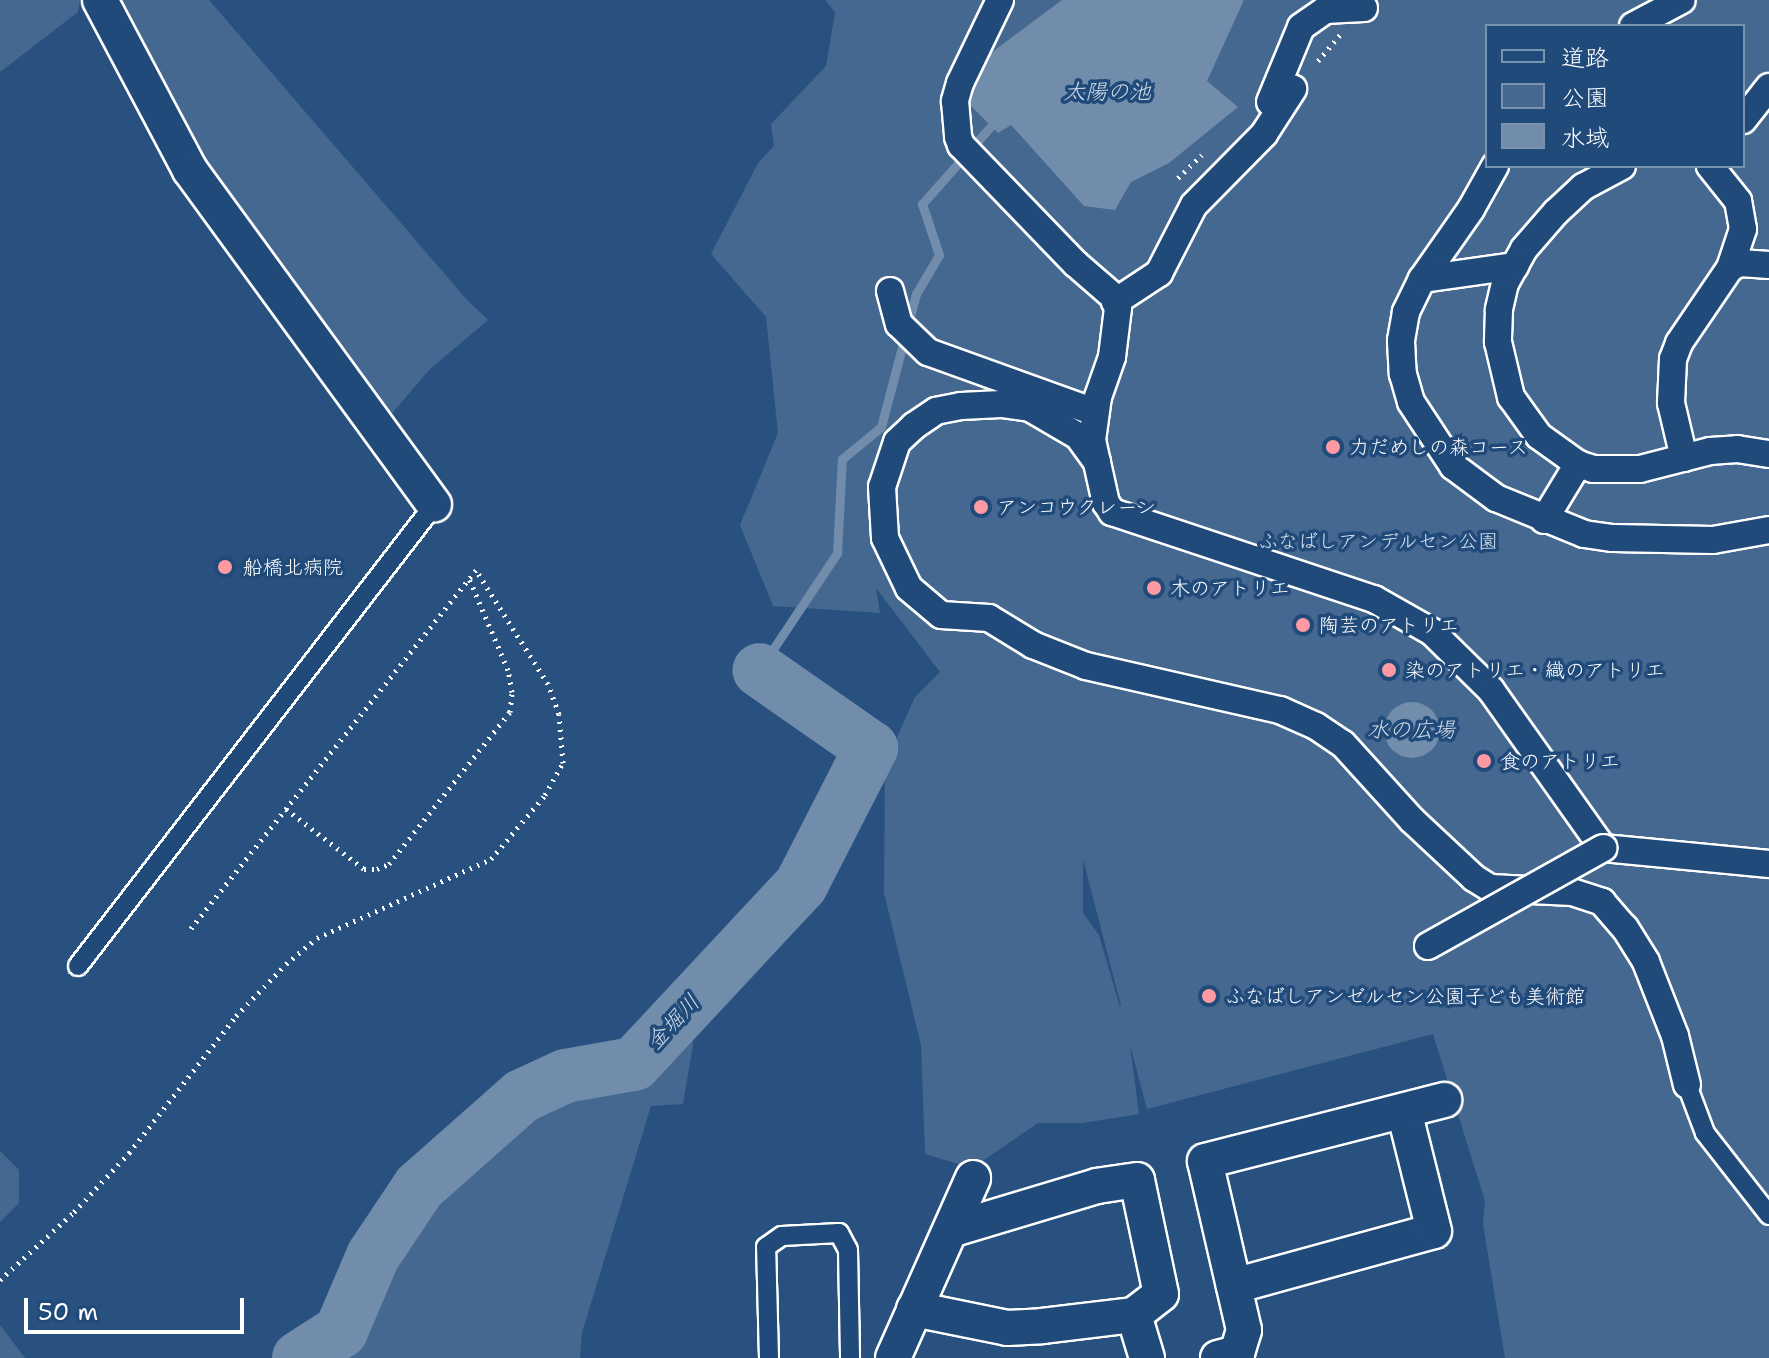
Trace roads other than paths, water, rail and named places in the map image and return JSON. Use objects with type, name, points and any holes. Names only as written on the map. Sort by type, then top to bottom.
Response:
[{"type":"street","points":[[100,0],[190,170],[434,505]]},
{"type":"street","points":[[1000,0],[960,83],[955,101],[955,124],[961,145],[1076,264],[1105,287],[1118,308],[1112,357],[1095,412],[1092,440],[1106,503],[1112,512],[1374,599],[1432,632],[1491,690],[1603,848]]},
{"type":"street","points":[[1637,24],[1682,0]]},
{"type":"street","points":[[1270,102],[1301,27],[1325,10],[1364,8]]},
{"type":"street","points":[[1115,302],[1159,273],[1194,205],[1264,134],[1293,89]]},
{"type":"street","points":[[1494,168],[1471,209],[1422,279],[1406,312],[1401,341],[1403,374],[1411,402],[1453,466],[1496,498],[1584,534],[1613,538],[1713,540],[1769,530]]},
{"type":"street","points":[[1618,168],[1583,187],[1556,212],[1505,283],[1499,310],[1498,342],[1511,397],[1539,436],[1578,464],[1612,472],[1737,449],[1769,454]]},
{"type":"street","points":[[1684,458],[1671,403],[1673,359],[1679,343],[1730,268],[1743,229],[1738,201],[1712,168]]},
{"type":"street","points":[[1730,268],[1740,263],[1769,265]]},
{"type":"street","points":[[1422,279],[1515,266]]},
{"type":"street","points":[[890,291],[899,324],[928,352],[1095,412]]},
{"type":"street","points":[[1097,462],[1078,436],[1030,408],[1001,404],[936,411],[897,442],[882,487],[885,538],[909,588],[941,615],[989,618],[1033,645],[1073,662],[1280,710],[1316,726],[1343,744],[1412,820],[1490,888],[1572,892],[1602,902],[1625,928],[1646,962],[1675,1036],[1687,1085]]},
{"type":"street","points":[[1544,520],[1578,464]]},
{"type":"street","points":[[1428,946],[1603,848],[1769,864]]},
{"type":"street","points":[[1218,1358],[1237,1353],[1244,1330],[1205,1161],[1444,1100]]},
{"type":"street","points":[[1234,1286],[1434,1231],[1404,1111]]},
{"type":"street","points":[[893,1358],[973,1178]]},
{"type":"street","points":[[914,1309],[1007,1328],[1134,1315],[1161,1294],[1137,1180],[1097,1186],[950,1230]]},
{"type":"street","points":[[1134,1315],[1147,1358]]},
{"type":"lane","points":[[78,966],[434,505]]},
{"type":"lane","points":[[1687,1085],[1705,1133],[1769,1215]]},
{"type":"lane","points":[[769,1358],[766,1247],[782,1236],[839,1233],[848,1250],[850,1358]]},
{"type":"water","name":"太陽の池","points":[[1062,0],[1244,0],[1207,81],[1238,107],[1169,163],[1131,182],[1115,210],[1084,206],[1011,125],[998,133],[949,84]]},
{"type":"water","name":"水の広場","points":[[1412,702],[1432,710],[1440,730],[1432,750],[1412,758],[1392,750],[1384,730],[1392,710]]},
{"type":"waterway","points":[[759,670],[837,553],[842,459],[881,427],[916,294],[939,255],[922,204],[998,118]]},
{"type":"waterway","name":"金堀川","points":[[299,1358],[341,1331],[373,1256],[419,1187],[522,1096],[565,1076],[634,1064],[801,885],[871,748],[759,670]]},
{"type":"place","name":"力だめしの森コース","points":[[1333,447]]},
{"type":"place","name":"アンコウクレーン","points":[[981,507]]},
{"type":"place","name":"船橋北病院","points":[[225,567]]},
{"type":"place","name":"木のアトリエ","points":[[1154,588]]},
{"type":"place","name":"陶芸のアトリエ","points":[[1303,625]]},
{"type":"place","name":"染のアトリエ・織のアトリエ","points":[[1389,670]]},
{"type":"place","name":"食のアトリエ","points":[[1484,761]]},
{"type":"place","name":"ふなばしアンゼルセン公園子ども美術館","points":[[1209,996]]},
{"type":"park label","name":"ふなばしアンデルセン公園","points":[[1378,541]]}]
